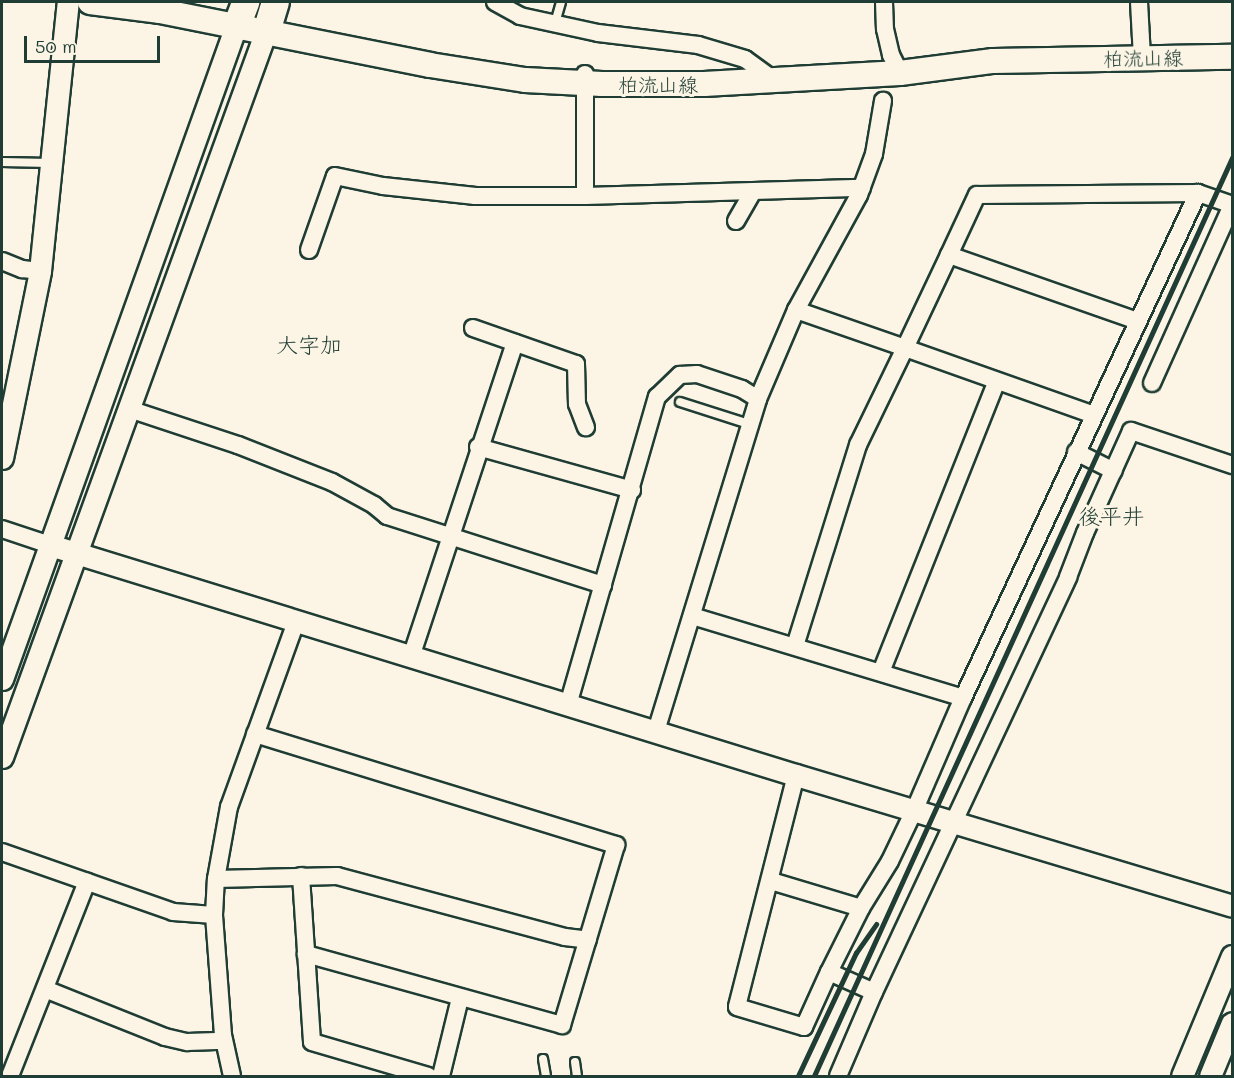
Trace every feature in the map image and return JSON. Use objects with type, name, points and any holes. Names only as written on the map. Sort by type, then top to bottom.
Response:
[{"type":"main road","name":"柏流山線","points":[[90,2],[240,14],[266,31],[451,68],[525,80],[585,79],[704,84],[900,73],[993,61],[1233,57]]},
{"type":"main road","points":[[266,31],[275,2]]},
{"type":"street","points":[[2,453],[40,271],[68,2]]},
{"type":"street","points":[[495,2],[520,16],[598,33],[698,45],[745,59],[773,79]]},
{"type":"street","points":[[884,2],[885,29],[891,55],[900,73]]},
{"type":"street","points":[[1138,2],[1142,57]]},
{"type":"street","points":[[2,679],[240,14]]},
{"type":"street","points":[[2,757],[266,31]]},
{"type":"street","points":[[585,79],[585,196]]},
{"type":"street","points":[[656,731],[758,399],[796,310],[862,188],[874,154],[883,101]]},
{"type":"street","points":[[309,250],[336,176],[383,186],[475,196],[585,196],[862,188]]},
{"type":"street","points":[[736,221],[753,191]]},
{"type":"street","points":[[796,775],[771,881],[737,1007],[804,1027],[828,972],[861,908],[890,861],[914,811],[963,698],[1076,452],[1198,193]]},
{"type":"street","points":[[795,646],[858,445],[977,195],[1198,193],[1232,205],[1152,383]]},
{"type":"street","points":[[949,255],[1137,321]]},
{"type":"street","points":[[2,261],[22,269],[40,271]]},
{"type":"street","points":[[796,310],[1094,415]]},
{"type":"street","points":[[473,328],[576,364],[577,404],[586,427]]},
{"type":"street","points":[[411,657],[478,447],[515,343]]},
{"type":"street","points":[[568,705],[657,397],[680,375],[696,374],[716,378],[758,399]]},
{"type":"street","points":[[881,672],[997,381]]},
{"type":"street","points":[[129,409],[332,482],[374,505],[387,516],[603,585]]},
{"type":"street","points":[[838,1077],[874,992],[955,824],[1131,431],[1233,465]]},
{"type":"street","points":[[478,447],[632,490]]},
{"type":"street","points":[[1076,452],[1114,471]]},
{"type":"street","points":[[2,529],[76,554],[955,824],[1233,906]]},
{"type":"street","points":[[692,616],[963,698]]},
{"type":"street","points":[[232,1077],[224,1041],[214,915],[216,879],[229,807],[296,622]]},
{"type":"street","points":[[255,734],[616,845],[562,1025],[306,954]]},
{"type":"street","points":[[2,852],[173,912],[214,915]]},
{"type":"street","points":[[301,876],[312,1042],[428,1077]]},
{"type":"street","points":[[216,879],[337,876],[565,937],[588,940]]},
{"type":"street","points":[[771,881],[861,908]]},
{"type":"street","points":[[10,1077],[87,882]]},
{"type":"street","points":[[1182,1077],[1233,956]]},
{"type":"street","points":[[828,972],[874,992]]},
{"type":"street","points":[[45,989],[165,1036],[187,1042],[224,1041]]},
{"type":"street","points":[[441,1077],[459,998]]},
{"type":"street","points":[[1210,1077],[1233,1023]]},
{"type":"lane","points":[[555,23],[561,2]]},
{"type":"lane","points":[[2,162],[50,163]]},
{"type":"lane","points":[[680,402],[749,424]]},
{"type":"lane","points":[[543,1059],[546,1077]]},
{"type":"lane","points":[[575,1062],[577,1077]]},
{"type":"railway","points":[[814,1076],[1232,158]]},
{"type":"railway","points":[[798,1076],[856,953],[876,924]]},
{"type":"district","name":"大字加","points":[[309,345]]},
{"type":"district","name":"後平井","points":[[1111,516]]}]
